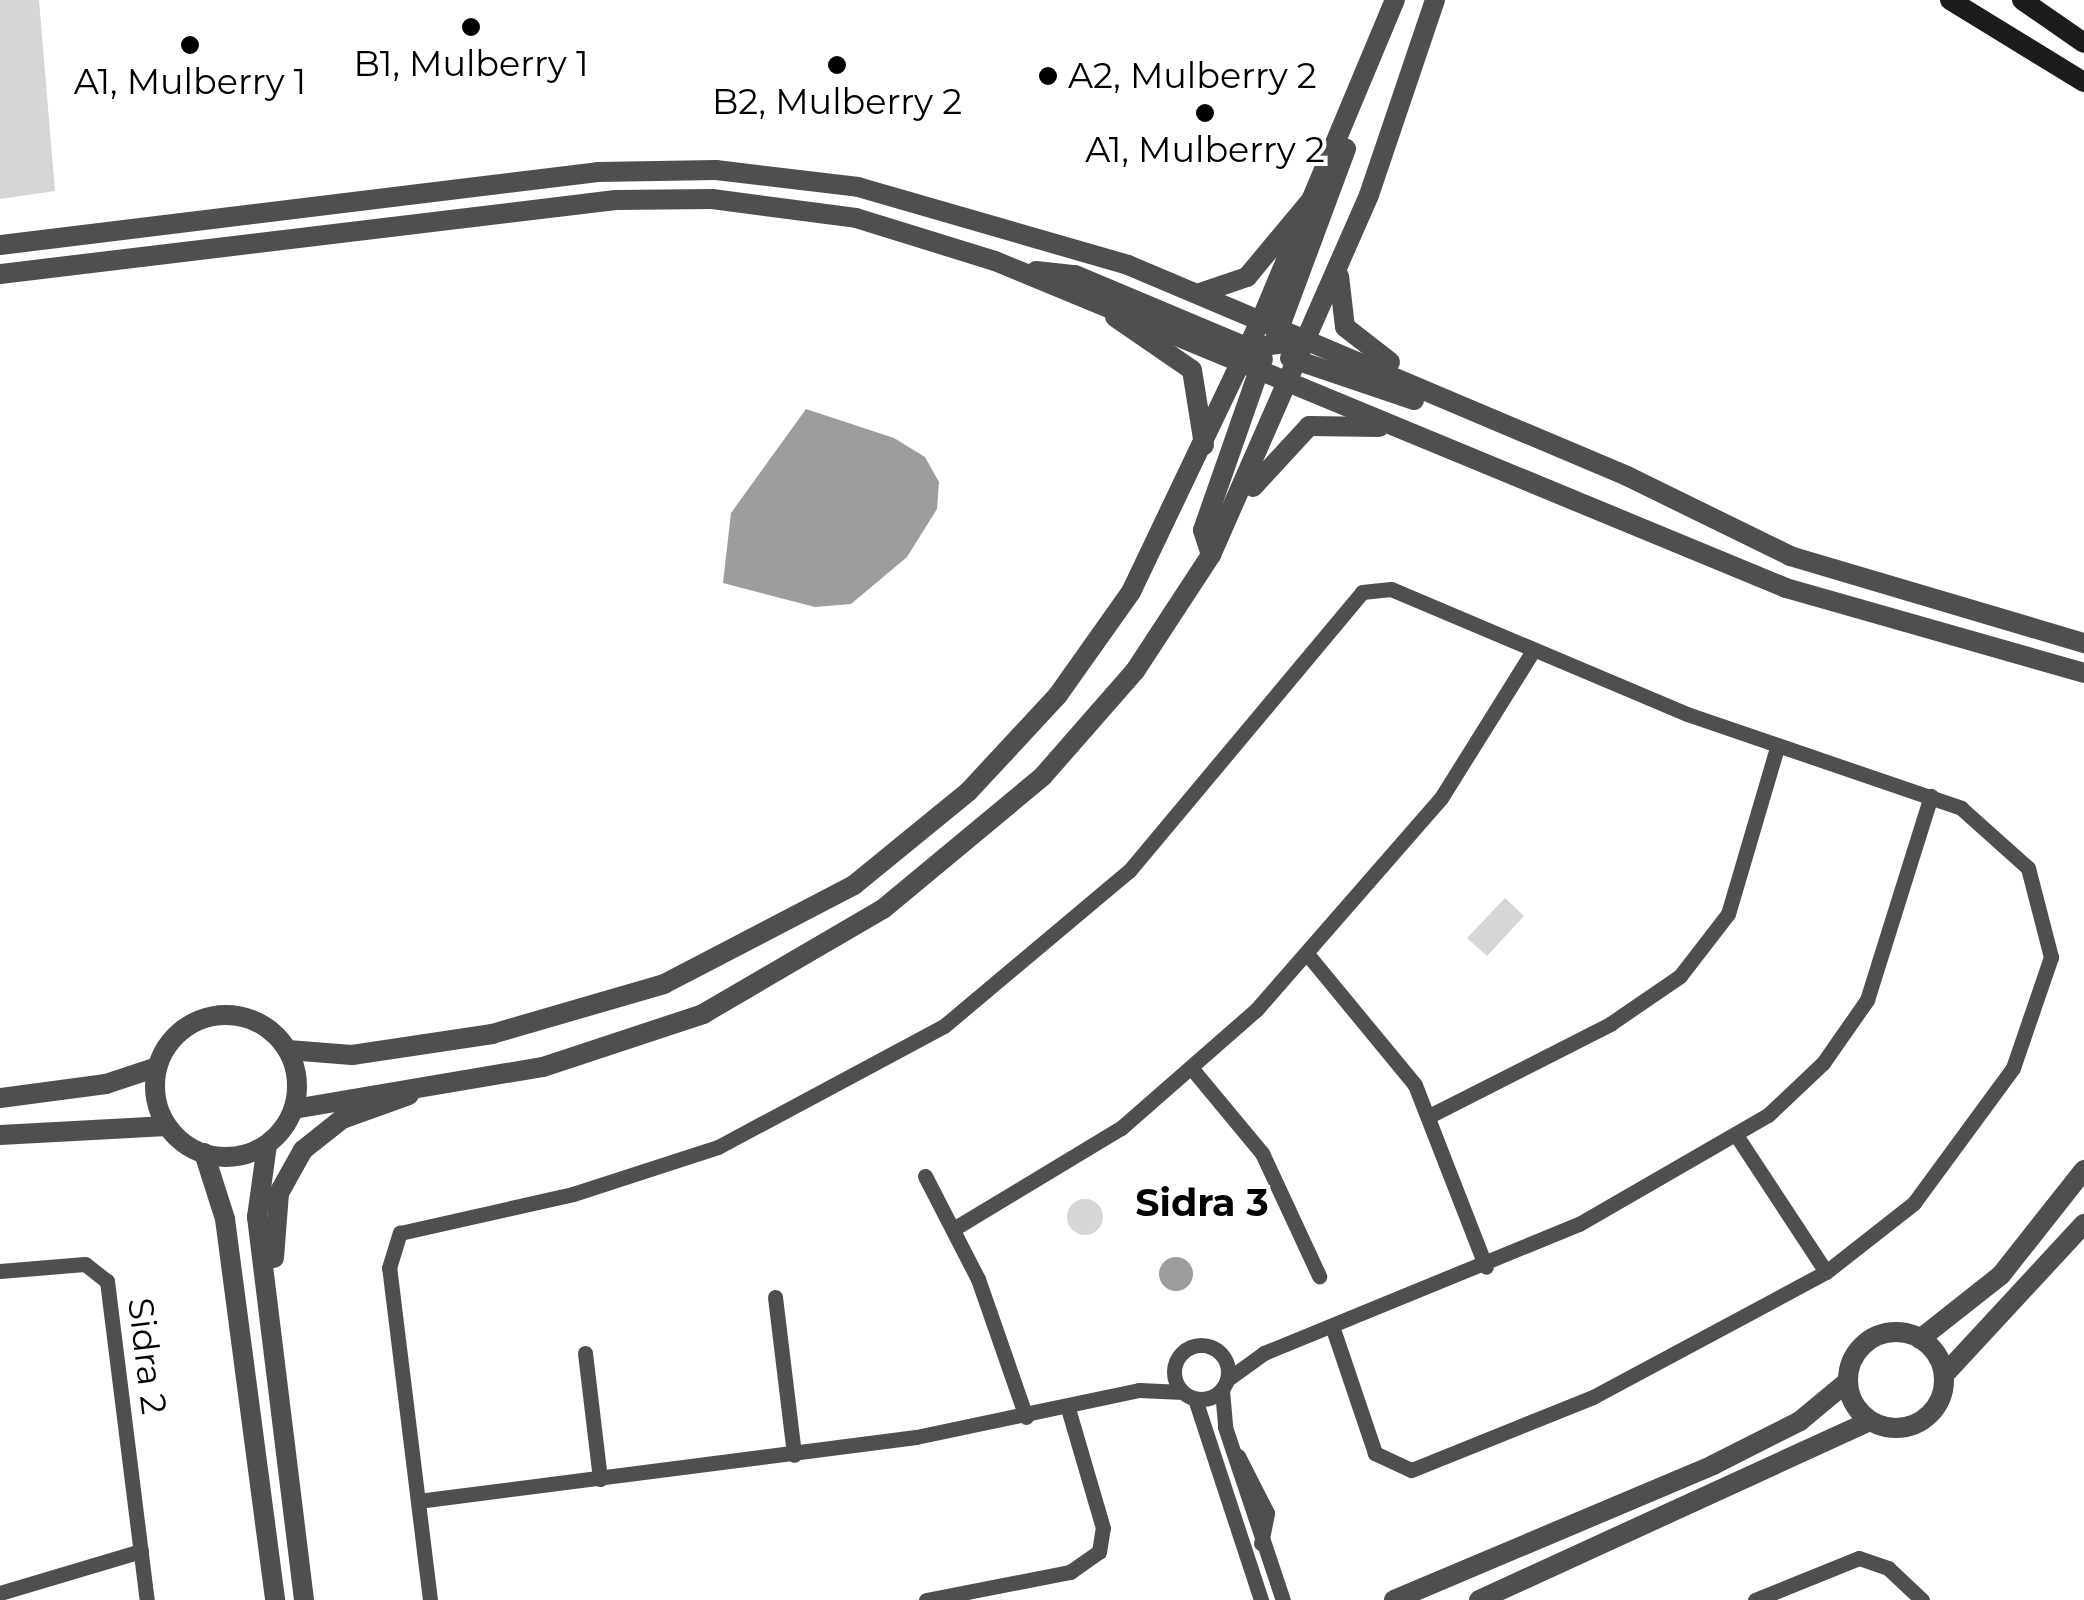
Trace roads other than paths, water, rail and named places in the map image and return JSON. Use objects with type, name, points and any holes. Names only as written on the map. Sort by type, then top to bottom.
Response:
[{"type":"main road","points":[[1950,0],[2084,82]]},
{"type":"main road","points":[[2022,0],[2084,43]]},
{"type":"street","points":[[1211,555],[1203,530],[1262,357],[1269,324],[1314,197],[1395,0]]},
{"type":"street","points":[[304,1600],[256,1199],[267,1144],[294,1109],[543,1067],[650,1036],[764,982],[883,910],[1067,750],[1134,671],[1211,555],[1290,384],[1340,262],[1435,0]]},
{"type":"street","points":[[1269,324],[1344,160],[1344,128]]},
{"type":"street","points":[[0,245],[598,172],[716,170],[952,208],[1200,293],[1269,324],[1304,350],[1423,403],[1450,400]]},
{"type":"street","points":[[1200,293],[1247,277],[1314,197]]},
{"type":"street","points":[[0,274],[664,198],[856,218],[1024,272],[1109,307],[1262,357],[1304,350]]},
{"type":"street","points":[[30,241],[33,270]]},
{"type":"street","points":[[1340,262],[1340,313],[1352,338],[1450,400],[1790,556],[2084,643]]},
{"type":"street","points":[[1024,272],[1075,276],[1262,357],[1290,384],[1786,588],[2084,673]]},
{"type":"street","points":[[1109,307],[1192,370],[1204,446]]},
{"type":"street","points":[[0,1098],[106,1084],[157,1067],[186,1026],[209,1016],[258,1022],[288,1050],[352,1055],[588,1012],[718,962],[854,884],[968,792],[1058,695],[1131,592],[1204,446],[1262,357]]},
{"type":"street","points":[[1239,496],[1309,426],[1406,430]]},
{"type":"street","points":[[430,1600],[389,1268],[400,1233],[574,1194],[718,1147],[944,1026],[1129,871],[1362,592],[1391,589],[1533,651],[1777,748],[1932,796],[1987,824],[2028,868],[2050,926],[2046,988],[2013,1068],[1951,1162],[1826,1272],[1593,1398],[1410,1470],[1375,1453],[1333,1329]]},
{"type":"street","points":[[955,1228],[1082,1155],[1194,1070],[1308,955],[1441,798],[1533,651]]},
{"type":"street","points":[[1430,1115],[1610,1024],[1680,976],[1728,914],[1777,748]]},
{"type":"street","points":[[1139,1390],[1189,1396],[1225,1385],[1264,1353],[1486,1268],[1738,1138],[1798,1090],[1867,1000],[1932,796]]},
{"type":"street","points":[[1308,955],[1378,1030],[1430,1115],[1486,1268]]},
{"type":"street","points":[[288,1050],[294,1109]]},
{"type":"street","points":[[157,1067],[168,1126]]},
{"type":"street","points":[[1194,1070],[1262,1154],[1319,1276]]},
{"type":"street","points":[[268,1304],[279,1193],[304,1150],[342,1119],[432,1083]]},
{"type":"street","points":[[0,1136],[168,1126],[204,1153],[236,1156],[267,1144]]},
{"type":"street","points":[[1738,1138],[1826,1272]]},
{"type":"street","points":[[204,1153],[225,1219],[275,1600]]},
{"type":"street","points":[[1394,1600],[1713,1465],[1800,1421],[1848,1381],[1872,1339],[1920,1339],[2001,1276],[2084,1170]]},
{"type":"street","points":[[925,1176],[955,1228],[1026,1417]]},
{"type":"street","points":[[1478,1600],[1870,1421],[1920,1423],[1938,1404],[1944,1375],[2084,1224]]},
{"type":"street","name":"Sidra 2","points":[[0,1271],[85,1264],[107,1281],[147,1600]]},
{"type":"street","points":[[775,1297],[794,1455]]},
{"type":"street","points":[[1920,1339],[1944,1375]]},
{"type":"street","points":[[418,1501],[794,1455],[1026,1417],[1139,1390],[1200,1345],[1220,1352],[1264,1353]]},
{"type":"street","points":[[1220,1352],[1234,1452],[1261,1544],[1283,1600]]},
{"type":"street","points":[[585,1353],[600,1479]]},
{"type":"street","points":[[1176,1364],[1261,1600]]},
{"type":"street","points":[[1848,1381],[1870,1421]]},
{"type":"street","points":[[926,1600],[1092,1562],[1103,1528],[1068,1408]]},
{"type":"street","points":[[0,1593],[142,1551]]},
{"type":"street","points":[[1755,1600],[1859,1558],[1888,1568],[1922,1600]]},
{"type":"place","name":"B1, Mulberry 1","points":[[471,27]]},
{"type":"place","name":"A1, Mulberry 1","points":[[190,45]]},
{"type":"place","name":"B2, Mulberry 2","points":[[837,65]]},
{"type":"place","name":"A2, Mulberry 2","points":[[1048,76]]},
{"type":"place","name":"A1, Mulberry 2","points":[[1205,113]]},
{"type":"district","name":"Sidra 3","points":[[1202,1203]]}]
